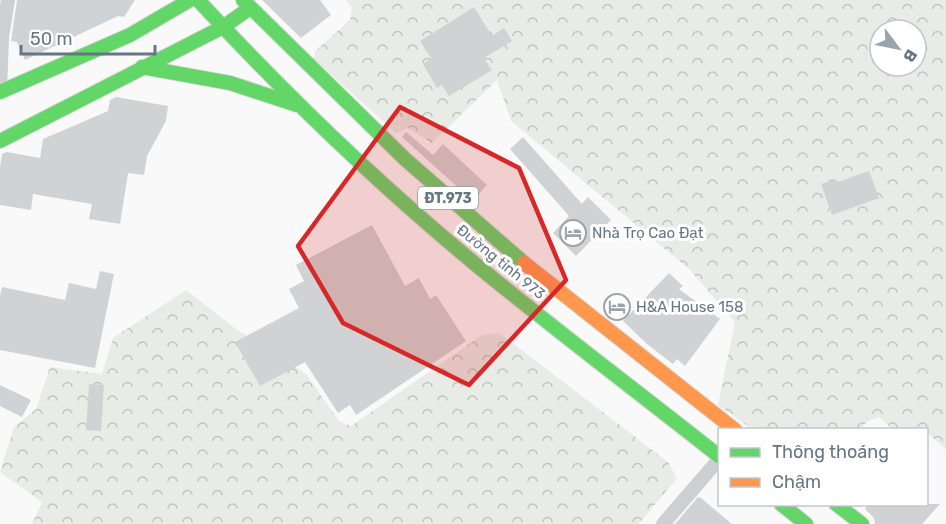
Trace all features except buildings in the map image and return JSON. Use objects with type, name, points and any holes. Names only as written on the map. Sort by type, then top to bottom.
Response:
[{"type":"main road","points":[[0,92],[130,34],[190,0]]},
{"type":"main road","name":"Đường tỉnh 973","points":[[198,0],[302,106],[394,194],[474,263],[718,456]]},
{"type":"main road","name":"Đường tỉnh 973","points":[[247,4],[405,159],[472,219],[544,280],[730,426]]},
{"type":"main road","name":"ĐT.973","points":[[0,141],[223,27],[247,4]]},
{"type":"main road","name":"ĐT.973","points":[[142,67],[230,83],[302,106]]},
{"type":"main road","points":[[784,506],[806,524]]},
{"type":"main road","points":[[839,506],[862,524]]},
{"type":"street","points":[[0,92],[2,37],[8,0]]},
{"type":"street","points":[[663,524],[718,459]]},
{"type":"highlighted area","points":[[400,107],[519,168],[566,280],[469,385],[343,323],[298,246]]},
{"type":"green space","points":[[346,0],[946,0],[946,449],[928,434],[928,428],[891,428],[879,417],[868,421],[861,428],[751,428],[718,405],[735,322],[689,269],[511,121],[497,80],[432,143],[408,128],[396,133],[314,59],[315,51],[350,20],[352,8]]},
{"type":"green space","points":[[186,290],[236,329],[306,374],[339,421],[351,426],[482,335],[499,333],[668,462],[677,478],[639,524],[32,524],[42,502],[0,472],[14,427],[36,409],[50,367],[102,374],[113,338]]},
{"type":"traffic: fast","points":[[0,92],[130,35],[190,0]]},
{"type":"traffic: fast","points":[[198,0],[264,69],[402,201],[474,263],[718,455]]},
{"type":"traffic: fast","points":[[243,0],[405,159],[524,263]]},
{"type":"traffic: fast","points":[[0,141],[223,27],[250,8]]},
{"type":"traffic: fast","points":[[142,67],[230,83],[297,105]]},
{"type":"traffic: fast","points":[[784,506],[806,524]]},
{"type":"traffic: fast","points":[[839,506],[862,524]]},
{"type":"traffic: slow","points":[[524,263],[732,428]]},
{"type":"place","name":"Nhà Trọ Cao Đạt","points":[[573,233]]},
{"type":"place","name":"H&A House 158","points":[[617,307]]}]
